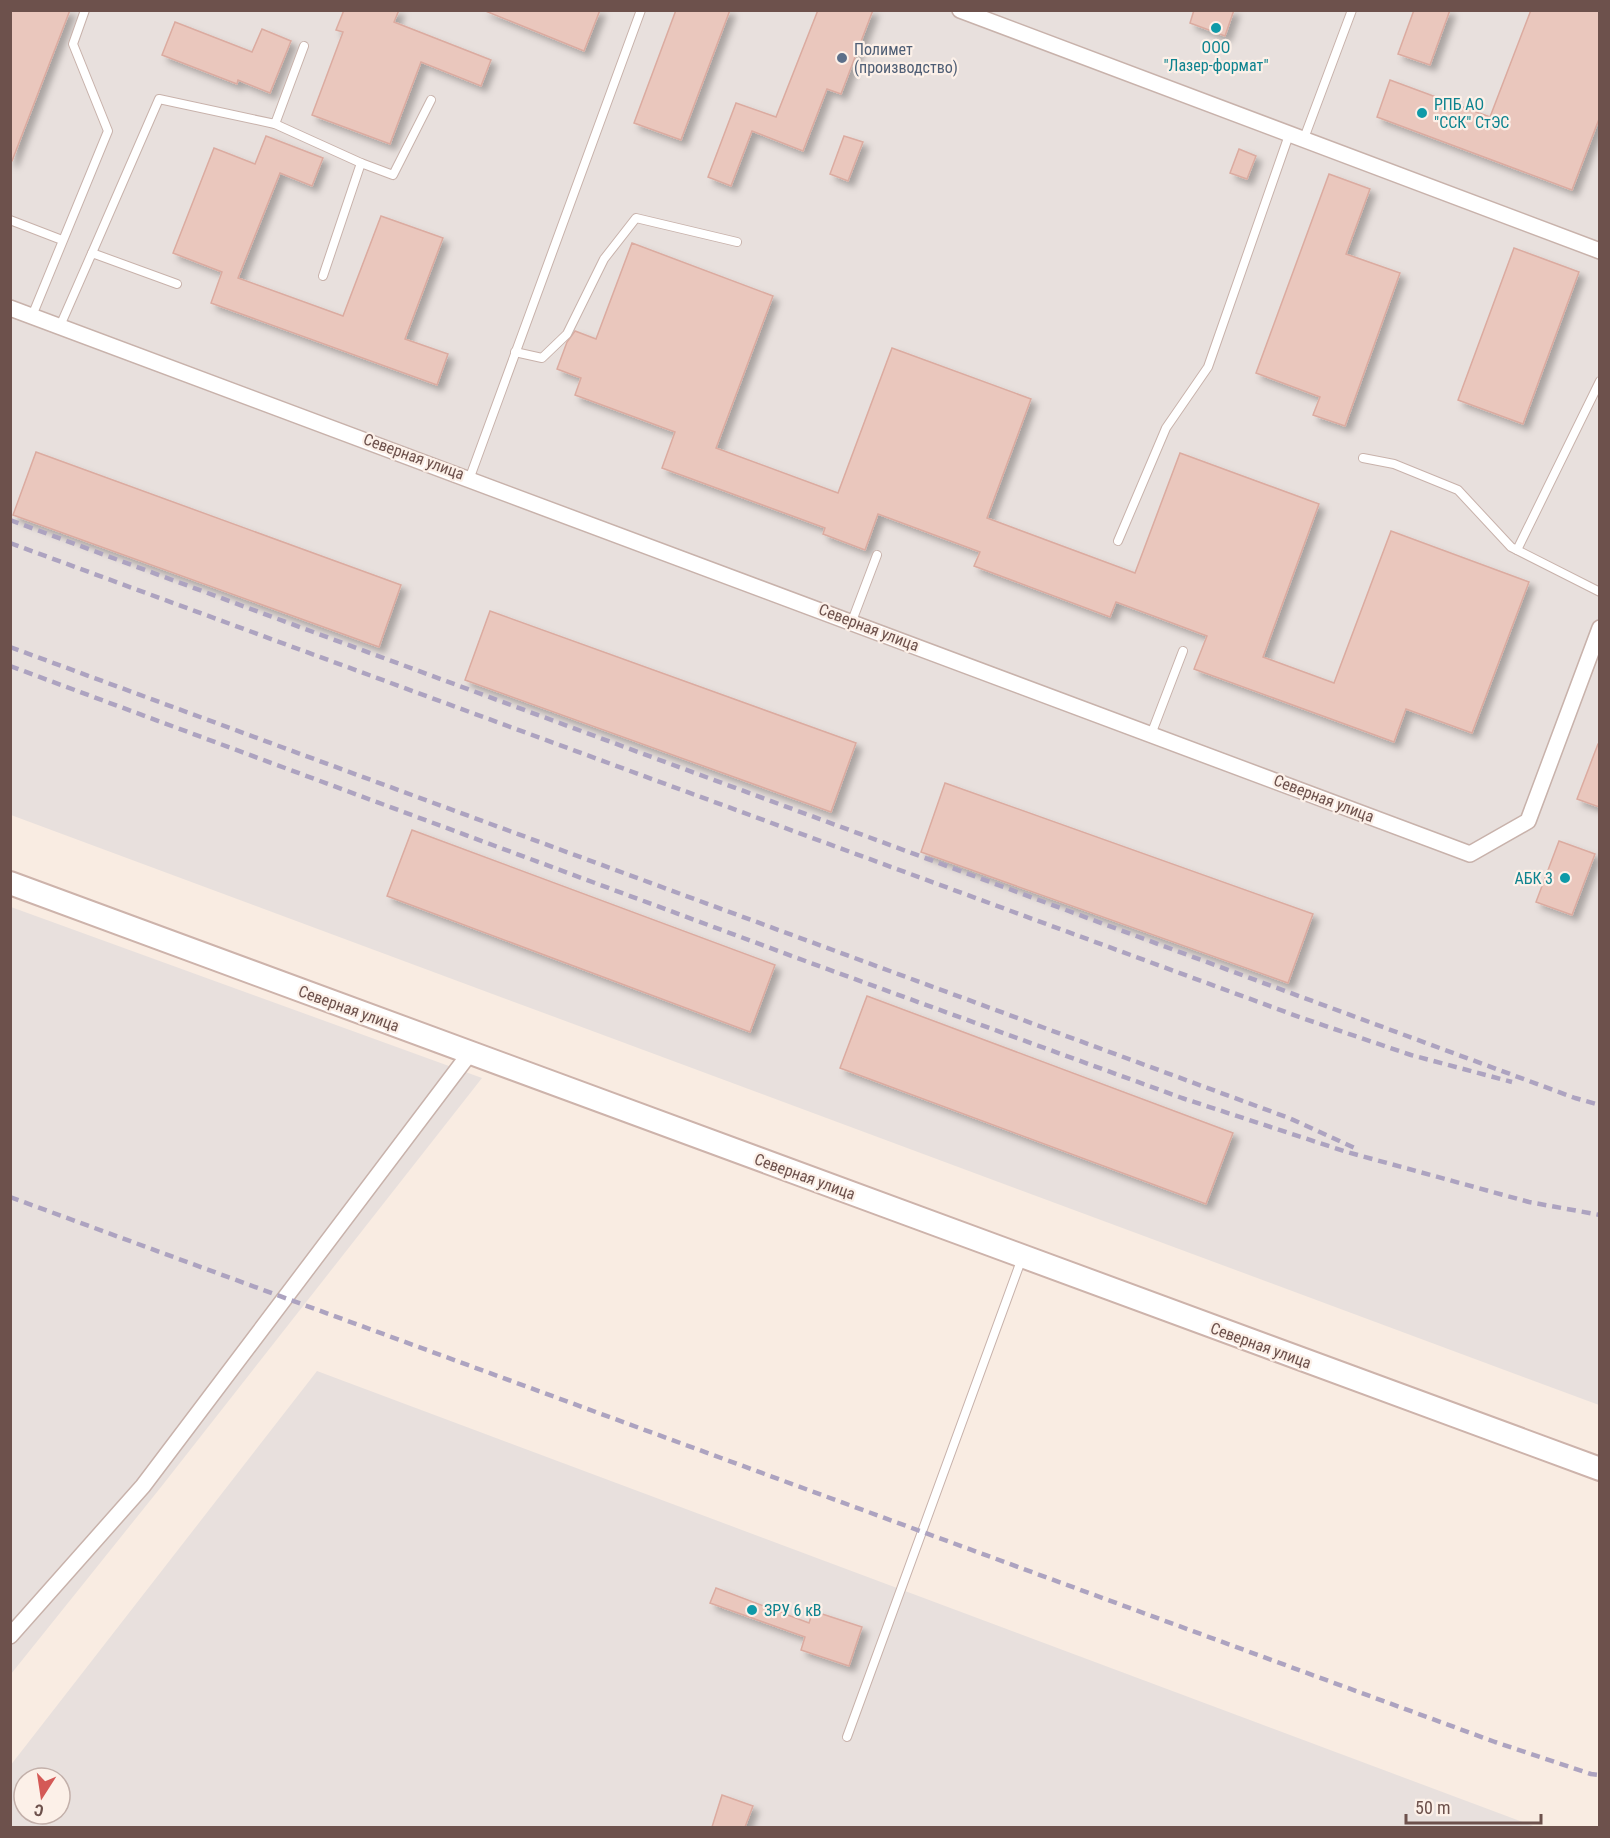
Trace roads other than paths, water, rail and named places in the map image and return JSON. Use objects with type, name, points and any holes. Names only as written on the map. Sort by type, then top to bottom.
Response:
[{"type":"main road","name":"Северная улица","points":[[10,883],[1599,1470]]},
{"type":"street","points":[[960,10],[1599,251]]},
{"type":"street","name":"Северная улица","points":[[10,308],[1152,732],[1470,854],[1528,821],[1599,628]]},
{"type":"street","points":[[10,1636],[143,1486],[470,1053]]},
{"type":"lane","points":[[32,316],[108,130],[73,44],[85,10]]},
{"type":"lane","points":[[470,477],[641,10]]},
{"type":"lane","points":[[1118,541],[1166,428],[1208,367],[1296,138],[1352,10]]},
{"type":"lane","points":[[274,124],[304,46]]},
{"type":"lane","points":[[60,326],[159,99],[274,124],[393,175],[431,100]]},
{"type":"lane","points":[[323,276],[361,163]]},
{"type":"lane","points":[[515,352],[542,358],[567,334],[604,259],[636,218],[737,242]]},
{"type":"lane","points":[[10,220],[62,240]]},
{"type":"lane","points":[[92,253],[177,284]]},
{"type":"lane","points":[[1517,550],[1599,381]]},
{"type":"lane","points":[[1363,458],[1394,464],[1458,490],[1511,547],[1599,592]]},
{"type":"lane","points":[[852,621],[878,555]]},
{"type":"lane","points":[[1152,732],[1183,651]]},
{"type":"lane","points":[[847,1737],[1023,1257]]},
{"type":"railway","points":[[10,520],[1575,1098],[1600,1105]]},
{"type":"railway","points":[[10,543],[1302,1018],[1411,1055],[1512,1082]]},
{"type":"railway","points":[[10,647],[1289,1118],[1357,1149]]},
{"type":"railway","points":[[10,666],[1182,1098],[1347,1152],[1529,1202],[1600,1215]]},
{"type":"railway","points":[[10,1197],[1495,1742],[1600,1775]]},
{"type":"place","name":"ООО \"Лазер-формат\"","points":[[1216,28]]},
{"type":"place","name":"Полимет (производство)","points":[[842,58]]},
{"type":"place","name":"РПБ АО \"ССК\" СтЭС","points":[[1422,113]]},
{"type":"place","name":"АБК 3","points":[[1565,878]]},
{"type":"place","name":"ЗРУ 6 кВ","points":[[752,1610]]}]
